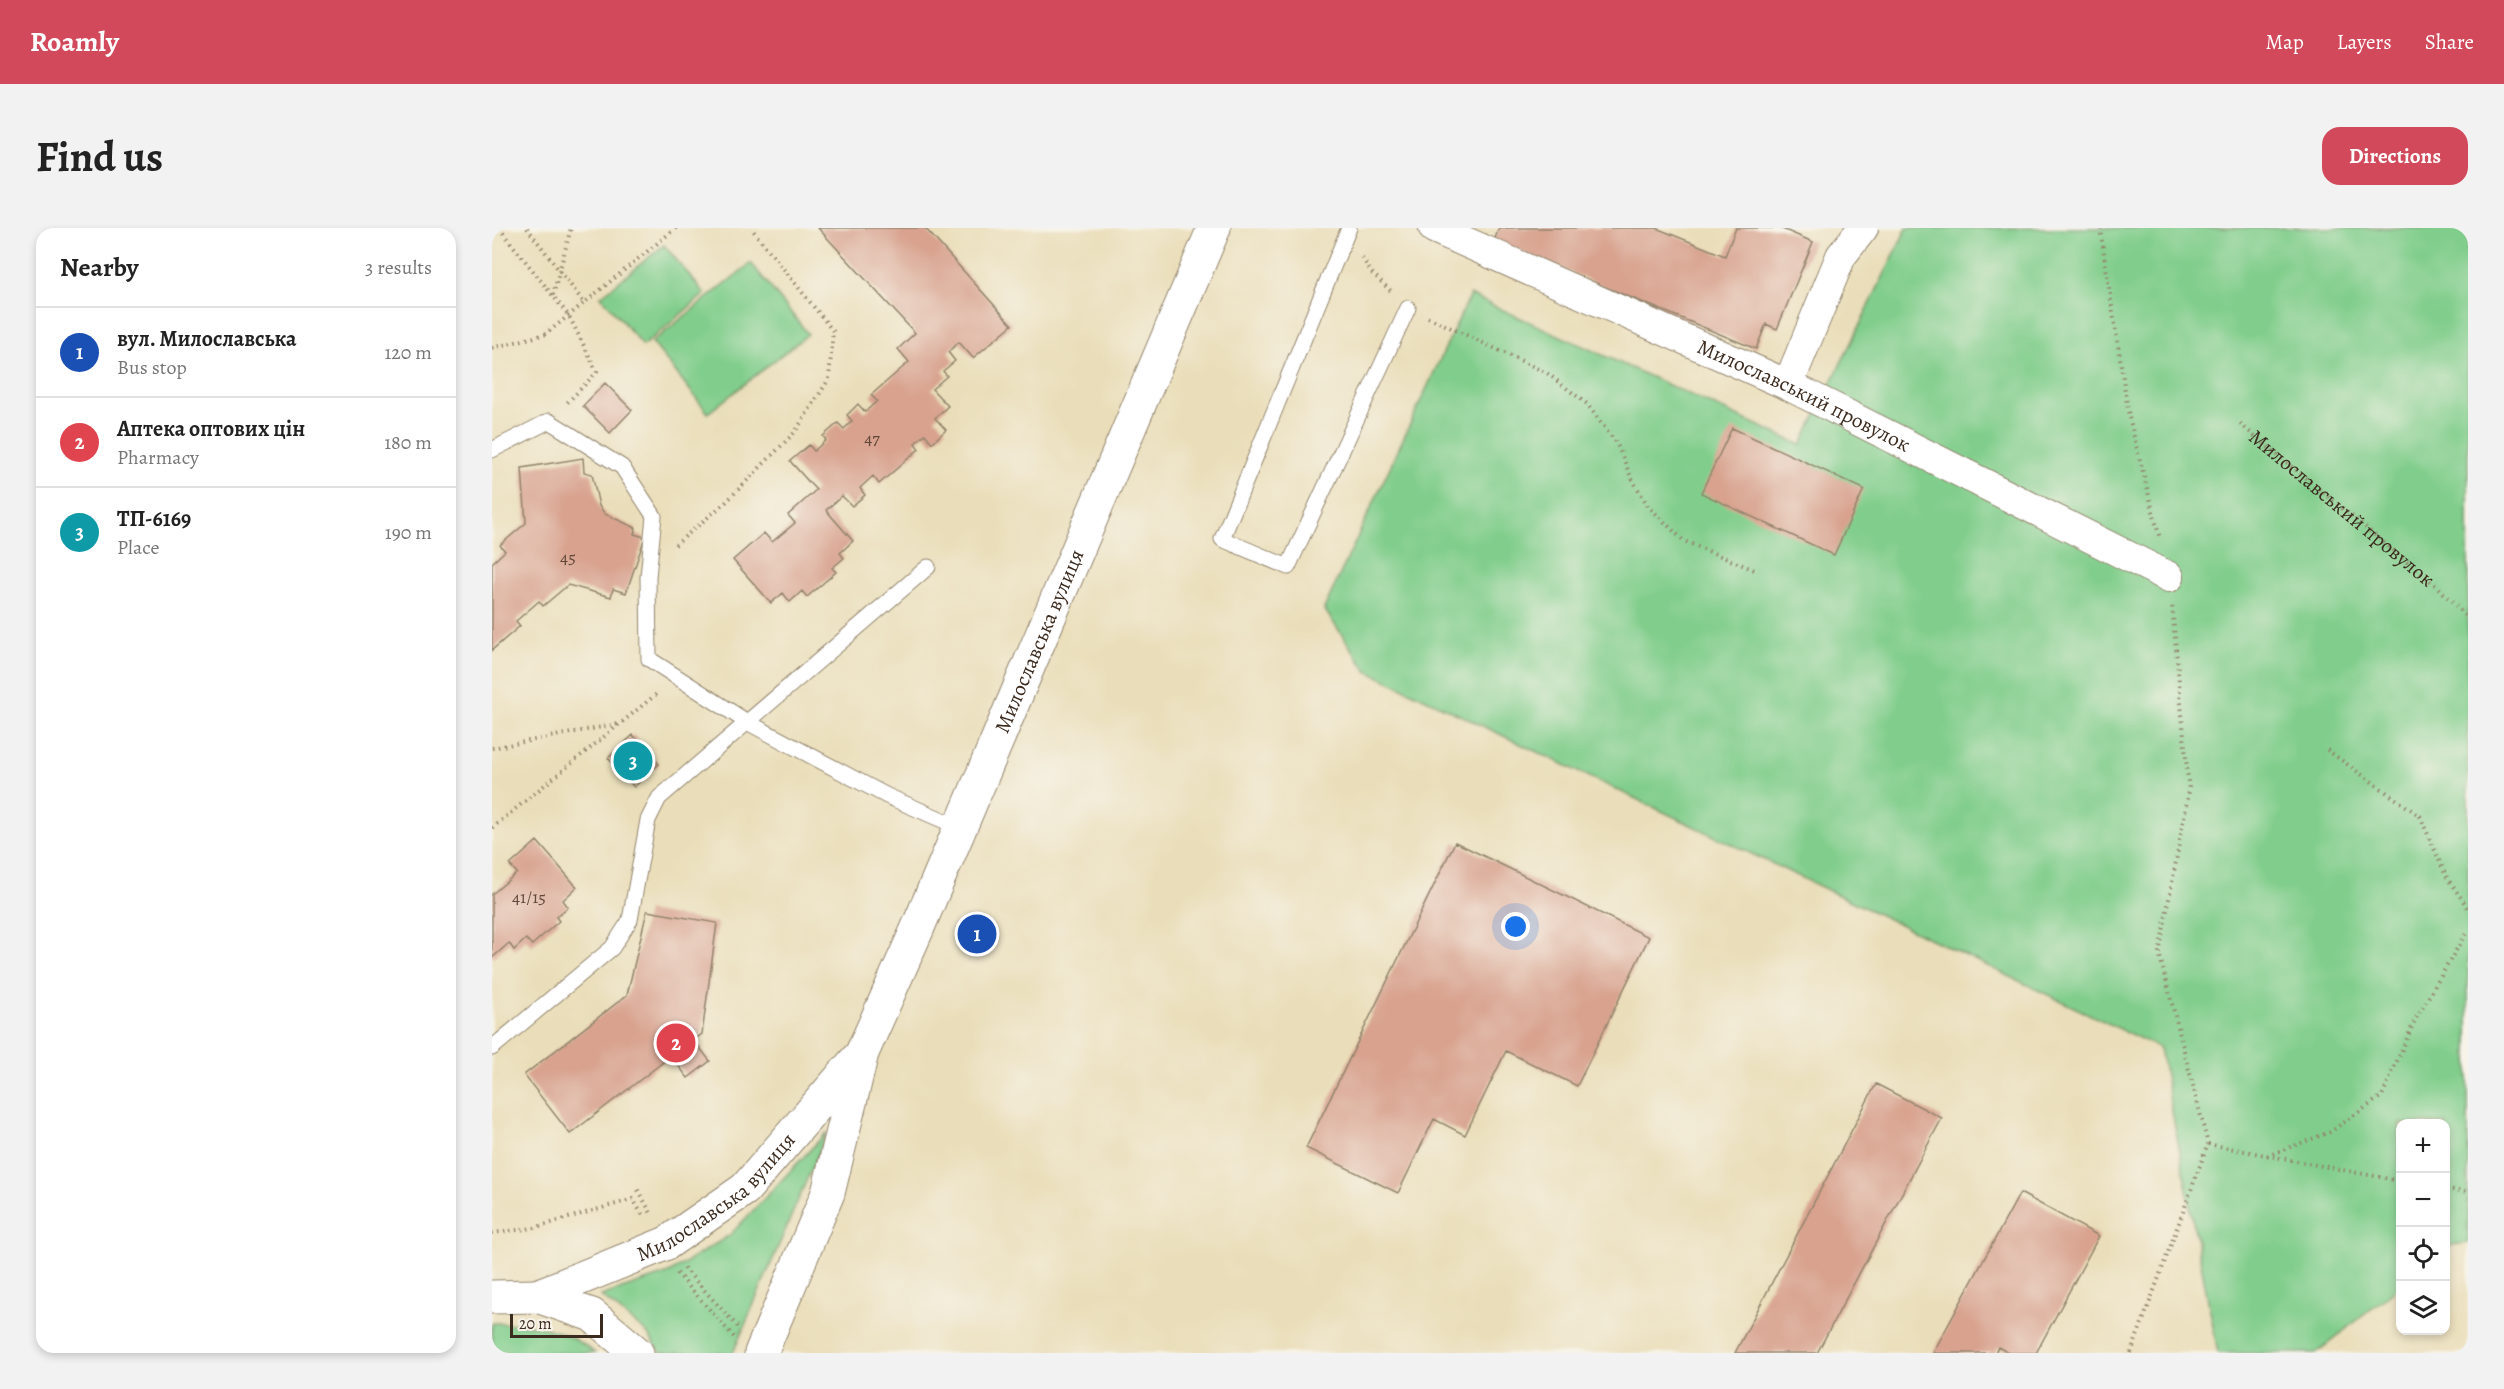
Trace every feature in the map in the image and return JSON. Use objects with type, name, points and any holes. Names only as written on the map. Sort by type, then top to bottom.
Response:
[{"type":"main road","name":"Милославська вулиця","points":[[751,1342],[828,1193],[862,1053],[961,828],[1214,228]]},
{"type":"main road","name":"Милославська вулиця","points":[[537,1296],[667,1243],[745,1189],[862,1053]]},
{"type":"main road","points":[[492,1297],[537,1296],[592,1315],[637,1353]]},
{"type":"street","name":"Милославський провулок","points":[[1434,228],[1788,385],[2169,577]]},
{"type":"street","points":[[1788,385],[1841,256],[1863,228]]},
{"type":"lane","points":[[1348,232],[1222,539],[1288,567],[1408,308]]},
{"type":"lane","points":[[492,450],[549,421],[622,468],[654,516],[649,567],[649,659],[747,722],[887,796],[961,828]]},
{"type":"lane","points":[[492,1048],[612,948],[630,920],[648,820],[659,798],[928,567]]},
{"type":"path","points":[[499,228],[569,316],[597,372],[549,421]]},
{"type":"path","points":[[527,228],[585,304]]},
{"type":"path","points":[[553,295],[571,228]]},
{"type":"path","points":[[492,348],[546,334],[676,228]]},
{"type":"path","points":[[649,567],[726,502],[795,432],[829,379],[833,330],[751,228]]},
{"type":"path","points":[[2100,228],[2129,417],[2169,577],[2189,791],[2160,953],[2208,1144],[2131,1353]]},
{"type":"path","points":[[1348,232],[1372,273],[1408,308],[1547,373],[1587,404],[1617,444],[1631,477],[1648,506],[1684,541],[1757,571]]},
{"type":"path","name":"Милославський провулок","points":[[2240,424],[2440,589],[2468,619]]},
{"type":"path","points":[[492,828],[677,677]]},
{"type":"path","points":[[492,748],[620,723]]},
{"type":"path","points":[[2328,750],[2420,816],[2446,876],[2468,908]]},
{"type":"path","points":[[2267,1156],[2330,1132],[2382,1096],[2415,1020],[2468,930]]},
{"type":"path","points":[[2208,1144],[2396,1180]]},
{"type":"path","points":[[638,1190],[653,1217]]},
{"type":"path","points":[[2450,1190],[2468,1192]]},
{"type":"path","points":[[678,1262],[751,1342]]},
{"type":"green space","points":[[1907,228],[2468,228],[2468,1243],[2450,1246],[2450,1119],[2396,1119],[2396,1289],[2316,1353],[2218,1353],[2160,1048],[1367,671],[1324,609],[1470,295],[1801,445]]},
{"type":"green space","points":[[664,245],[705,294],[643,346],[601,296]]},
{"type":"green space","points":[[751,263],[808,334],[708,413],[652,342]]},
{"type":"green space","points":[[827,1132],[733,1353],[661,1353],[646,1332],[601,1296],[669,1273],[730,1235]]},
{"type":"green space","points":[[492,1323],[546,1328],[570,1337],[595,1353],[492,1353]]},
{"type":"building","points":[[818,228],[925,228],[1012,325],[973,358],[959,342],[948,352],[955,361],[943,371],[947,376],[932,389],[948,406],[935,418],[946,430],[932,443],[925,434],[915,443],[919,449],[879,484],[873,476],[860,488],[865,495],[852,506],[842,496],[826,510],[853,541],[840,553],[844,558],[832,568],[836,572],[807,597],[802,591],[790,602],[783,593],[771,603],[733,560],[764,533],[772,542],[795,523],[788,515],[816,490],[790,461],[809,445],[814,451],[826,440],[823,436],[838,423],[844,429],[852,421],[847,415],[858,404],[865,412],[877,401],[871,395],[909,362],[898,349],[915,333]]},
{"type":"building","points":[[1499,228],[1656,228],[1725,256],[1736,228],[1780,228],[1813,242],[1777,329],[1766,324],[1756,349],[1494,241]]},
{"type":"building","points":[[605,383],[632,410],[610,433],[583,406]]},
{"type":"building","points":[[1732,428],[1864,489],[1834,555],[1701,493]]},
{"type":"building","points":[[583,458],[584,472],[592,474],[599,506],[605,514],[636,528],[634,534],[645,537],[626,593],[613,589],[611,597],[568,585],[543,606],[539,601],[516,621],[520,626],[492,650],[492,563],[505,551],[500,545],[526,523],[522,468]]},
{"type":"building","points":[[633,735],[659,764],[634,787],[608,758]]},
{"type":"building","points":[[537,841],[577,887],[563,900],[568,907],[556,917],[559,921],[532,945],[526,939],[514,950],[509,943],[492,958],[492,894],[517,873],[510,865]]},
{"type":"building","points":[[1455,842],[1649,937],[1577,1086],[1506,1051],[1465,1135],[1434,1119],[1398,1193],[1306,1148]]},
{"type":"building","points":[[647,911],[717,923],[702,1034],[694,1040],[710,1061],[688,1078],[671,1056],[570,1134],[524,1075],[627,995]]},
{"type":"building","points":[[1876,1084],[1942,1118],[1817,1353],[1735,1353]]},
{"type":"building","points":[[2020,1193],[2099,1236],[2036,1353],[2009,1353],[1998,1347],[1995,1353],[1933,1353]]},
{"type":"place","name":"ТП-6169","points":[[633,761]]},
{"type":"place","name":"вул. Милославська","points":[[977,934]]},
{"type":"place","name":"Аптека оптових цін","points":[[676,1043]]}]
